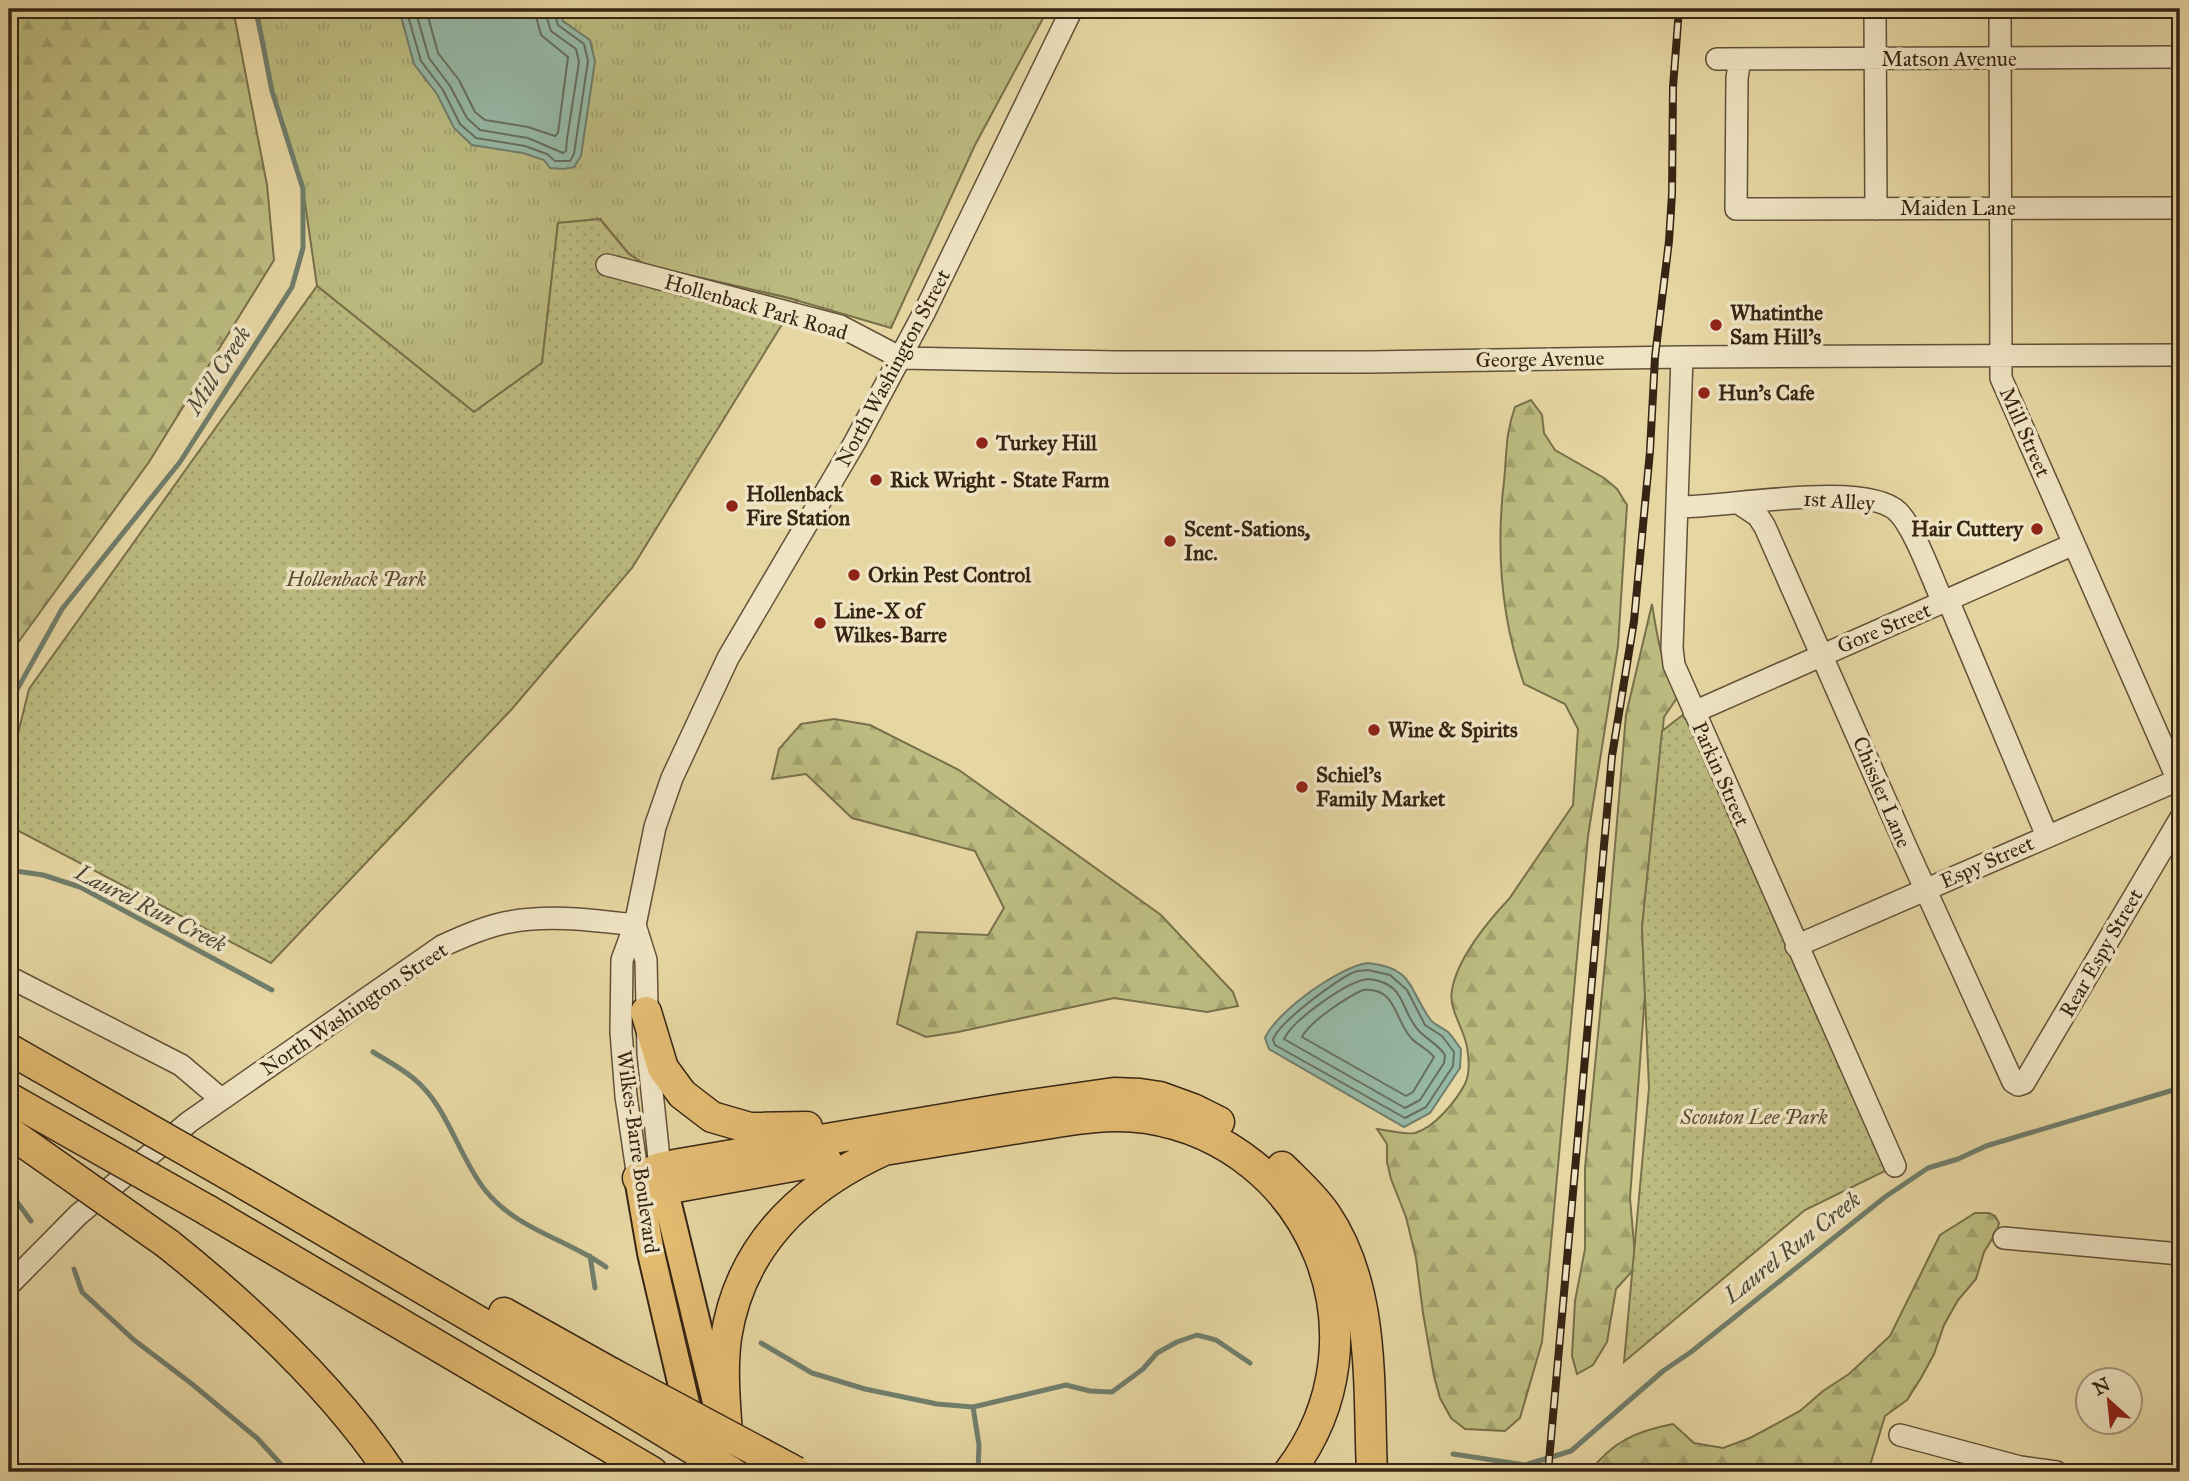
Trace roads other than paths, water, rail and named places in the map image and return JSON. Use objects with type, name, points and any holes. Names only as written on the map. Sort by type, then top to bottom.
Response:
[{"type":"highway","points":[[646,1012],[663,1068],[682,1094],[712,1117],[730,1124],[778,1129],[825,1125],[957,1103],[1004,1109]]},
{"type":"highway","points":[[9,1049],[275,1203],[611,1386],[796,1472]]},
{"type":"highway","points":[[654,1179],[1004,1109],[1114,1093],[1160,1097],[1193,1109],[1231,1128],[1270,1155],[1325,1213],[1345,1250],[1360,1297],[1366,1345],[1371,1472]]},
{"type":"highway","points":[[9,1098],[206,1210],[652,1472]]},
{"type":"highway","points":[[654,1179],[884,1150],[1087,1117],[1126,1116],[1163,1121],[1182,1126],[1217,1142],[1247,1160],[1273,1184],[1301,1221],[1323,1262],[1334,1307],[1336,1353],[1326,1403],[1303,1453],[1289,1472]]},
{"type":"highway","points":[[9,1132],[169,1244],[218,1284],[289,1353],[336,1404],[390,1472]]},
{"type":"highway","points":[[731,1465],[724,1365],[726,1339],[735,1302],[752,1263],[771,1232],[805,1196],[853,1164],[884,1150]]},
{"type":"highway","points":[[611,1386],[731,1465]]},
{"type":"main road","name":"Wilkes-Barre Boulevard","points":[[654,1179],[731,1465]]},
{"type":"main road","name":"Wilkes-Barre Boulevard","points":[[654,1179],[652,1253],[702,1472]]},
{"type":"street","name":"North Washington Street","points":[[9,1285],[78,1215],[189,1122],[442,946],[503,924],[547,918],[635,925],[655,827],[672,778],[699,716],[729,658],[901,358],[1072,9]]},
{"type":"street","points":[[1875,9],[1876,209]]},
{"type":"street","name":"Mill Street","points":[[2000,9],[2001,379],[2179,782]]},
{"type":"street","name":"Matson Avenue","points":[[1717,59],[2180,57]]},
{"type":"street","name":"Maiden Lane","points":[[1740,59],[1737,78],[1736,209],[2180,208]]},
{"type":"street","name":"Hollenback Park Road","points":[[607,265],[840,326],[901,358]]},
{"type":"street","name":"George Avenue","points":[[901,358],[1117,362],[1370,362],[1682,357],[2180,355]]},
{"type":"street","name":"Parkin Street","points":[[1682,357],[1672,648],[1674,665],[1895,1166]]},
{"type":"street","name":"1st Alley","points":[[1677,508],[1740,504],[1779,498],[1836,498],[1861,499],[1891,507],[1899,512],[1909,526],[1945,601],[2047,836]]},
{"type":"street","name":"Chissler Lane","points":[[1740,504],[1758,516],[1765,527],[2006,1072],[2012,1082],[2018,1084]]},
{"type":"street","name":"Gore Street","points":[[1694,712],[2074,544]]},
{"type":"street","name":"Espy Street","points":[[1796,946],[2047,836],[2179,782]]},
{"type":"street","name":"Rear Espy Street","points":[[2018,1084],[2024,1083],[2180,819]]},
{"type":"street","name":"Wilkes-Barre Boulevard","points":[[635,925],[646,960],[654,1179]]},
{"type":"street","name":"Wilkes-Barre Boulevard","points":[[635,925],[622,960],[621,1032],[625,1096],[654,1179]]},
{"type":"street","points":[[9,977],[181,1065],[221,1099]]},
{"type":"street","points":[[2004,1238],[2180,1254]]},
{"type":"street","points":[[1900,1435],[2020,1467],[2056,1472]]},
{"type":"water","points":[[399,9],[559,9],[563,21],[590,40],[595,61],[581,156],[574,167],[550,168],[544,160],[523,153],[472,145],[454,128],[437,94],[414,64]]},
{"type":"water","points":[[1368,963],[1383,966],[1402,975],[1430,1019],[1448,1032],[1461,1049],[1460,1068],[1430,1113],[1404,1127],[1269,1049],[1265,1038],[1271,1027],[1310,992],[1342,972]]},
{"type":"waterway","name":"Mill Creek","points":[[9,704],[62,609],[180,462],[292,287],[303,248],[303,189],[272,91],[256,9]]},
{"type":"waterway","name":"Laurel Run Creek","points":[[9,870],[43,875],[80,887],[272,990]]},
{"type":"waterway","name":"Laurel Run Creek","points":[[373,1052],[404,1071],[425,1089],[444,1117],[476,1177],[498,1204],[527,1225],[606,1267]]},
{"type":"waterway","name":"Laurel Run Creek","points":[[1453,1454],[1525,1465],[1571,1451],[1663,1371],[1691,1352],[1885,1197],[1928,1168],[1958,1159],[1986,1146],[2180,1088]]},
{"type":"waterway","points":[[9,1191],[31,1221]]},
{"type":"waterway","points":[[590,1256],[595,1288]]},
{"type":"waterway","points":[[74,1269],[82,1292],[134,1340],[257,1438],[288,1472]]},
{"type":"waterway","name":"Laurel Run Creek","points":[[761,1343],[812,1373],[865,1389],[937,1404],[973,1407],[1066,1385],[1090,1391],[1112,1392],[1143,1369],[1157,1353],[1197,1335],[1216,1340],[1250,1363]]},
{"type":"waterway","points":[[973,1407],[979,1445],[978,1472]]},
{"type":"railway","points":[[1548,1472],[1612,756],[1634,621],[1650,451],[1655,357],[1669,241],[1673,87],[1679,9]]},
{"type":"place","name":"Whatinthe Sam Hill's","points":[[1716,325]]},
{"type":"place","name":"Hun's Cafe","points":[[1704,393]]},
{"type":"place","name":"Turkey Hill","points":[[982,443]]},
{"type":"place","name":"Rick Wright - State Farm","points":[[876,480]]},
{"type":"place","name":"Hollenback Fire Station","points":[[732,506]]},
{"type":"place","name":"Hair Cuttery","points":[[2037,529]]},
{"type":"place","name":"Scent-Sations, Inc.","points":[[1170,541]]},
{"type":"place","name":"Orkin Pest Control","points":[[854,575]]},
{"type":"place","name":"Line-X of Wilkes-Barre","points":[[820,623]]},
{"type":"place","name":"Wine & Spirits","points":[[1374,730]]},
{"type":"place","name":"Schiel's Family Market","points":[[1302,787]]},
{"type":"park label","name":"Hollenback Park","points":[[356,579]]},
{"type":"park label","name":"Scouton Lee Park","points":[[1754,1117]]}]
